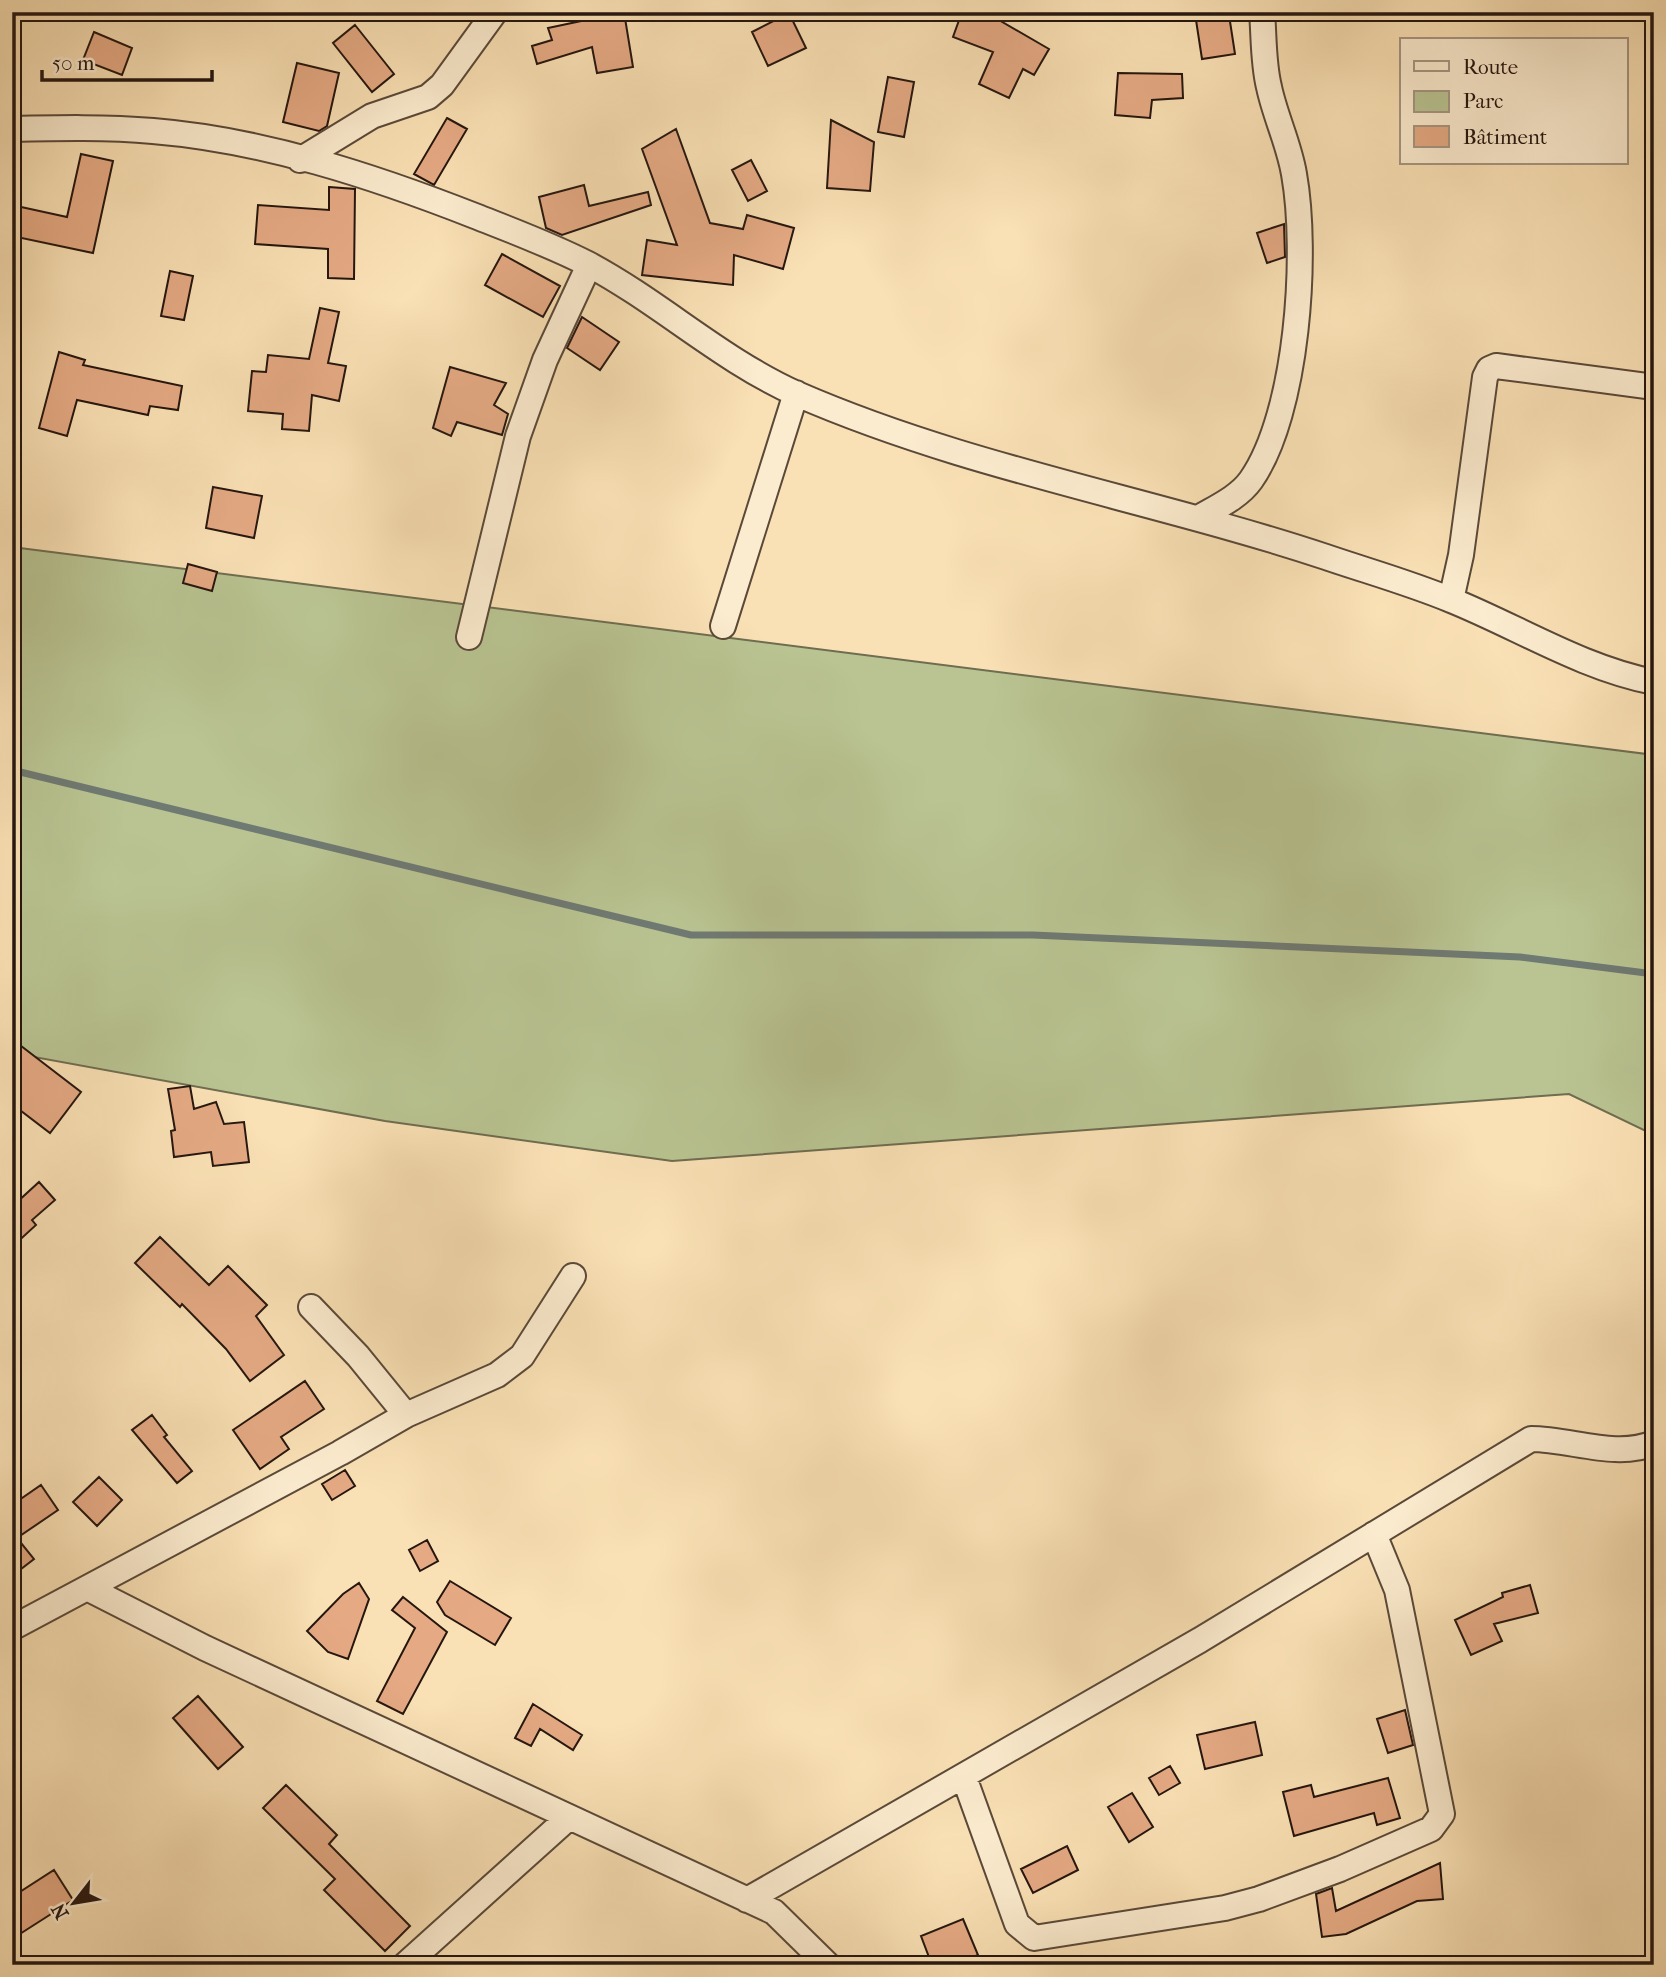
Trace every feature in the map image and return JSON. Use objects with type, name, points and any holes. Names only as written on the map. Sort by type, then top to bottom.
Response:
[{"type":"street","points":[[300,160],[372,116],[428,97],[442,85],[495,12]]},
{"type":"street","points":[[1200,517],[1238,493],[1250,482],[1284,402],[1290,368],[1297,304],[1301,223],[1294,171],[1268,83],[1262,12]]},
{"type":"street","points":[[12,129],[154,131],[248,147],[380,179],[522,233],[589,265],[658,305],[706,342],[796,393],[977,459],[1200,517],[1451,600],[1538,641],[1630,678],[1654,682]]},
{"type":"street","points":[[469,637],[518,436],[545,360],[589,265]]},
{"type":"street","points":[[1451,600],[1461,555],[1485,377],[1489,369],[1496,366],[1654,387]]},
{"type":"street","points":[[723,626],[796,393]]},
{"type":"street","points":[[12,1628],[340,1453],[405,1415],[497,1375],[522,1356],[573,1276]]},
{"type":"street","points":[[311,1307],[358,1356],[405,1415]]},
{"type":"street","points":[[747,1900],[964,1777],[1531,1439],[1559,1439],[1617,1450],[1639,1449],[1654,1443]]},
{"type":"street","points":[[964,1777],[1017,1924],[1034,1938],[1225,1908],[1259,1899],[1340,1869],[1431,1829],[1442,1814],[1396,1590],[1374,1534]]},
{"type":"street","points":[[87,1588],[205,1648],[567,1819],[774,1912],[828,1965]]},
{"type":"street","points":[[405,1965],[567,1819]]},
{"type":"green space","points":[[12,547],[1654,755],[1654,1135],[1569,1094],[672,1161],[385,1121],[12,1053]]},
{"type":"building","points":[[624,12],[633,67],[597,73],[592,47],[537,64],[532,46],[552,40],[548,28]]},
{"type":"building","points":[[962,12],[985,12],[1049,49],[1034,75],[1023,69],[1009,98],[979,84],[993,52],[953,37]]},
{"type":"building","points":[[789,13],[806,48],[768,66],[752,32]]},
{"type":"building","points":[[1229,15],[1235,54],[1202,59],[1196,20]]},
{"type":"building","points":[[355,25],[394,74],[372,92],[333,43]]},
{"type":"building","points":[[94,32],[132,48],[122,75],[83,60]]},
{"type":"building","points":[[297,63],[339,73],[327,126],[319,131],[283,122]]},
{"type":"building","points":[[1118,73],[1182,74],[1183,98],[1152,100],[1150,118],[1115,115]]},
{"type":"building","points":[[888,77],[914,82],[904,137],[878,132]]},
{"type":"building","points":[[447,118],[467,129],[434,185],[414,174]]},
{"type":"building","points":[[831,120],[874,142],[870,191],[827,188]]},
{"type":"building","points":[[676,129],[710,223],[743,229],[747,215],[794,228],[783,269],[734,255],[733,285],[642,275],[647,240],[677,245],[642,149]]},
{"type":"building","points":[[81,154],[113,161],[93,253],[12,236],[12,205],[67,217]]},
{"type":"building","points":[[751,160],[767,191],[748,201],[732,170]]},
{"type":"building","points":[[584,185],[589,206],[648,192],[651,205],[562,235],[546,228],[539,197]]},
{"type":"building","points":[[329,187],[355,189],[354,279],[328,278],[328,249],[255,244],[258,205],[329,210]]},
{"type":"building","points":[[1284,224],[1285,257],[1267,263],[1257,233]]},
{"type":"building","points":[[502,254],[560,286],[543,317],[485,285]]},
{"type":"building","points":[[170,271],[193,276],[184,320],[161,316]]},
{"type":"building","points":[[320,308],[339,312],[328,363],[346,366],[339,401],[312,395],[309,431],[282,429],[283,414],[248,411],[252,371],[266,372],[268,355],[309,359]]},
{"type":"building","points":[[582,317],[619,342],[600,370],[567,348]]},
{"type":"building","points":[[59,352],[85,360],[83,365],[182,386],[178,410],[150,406],[148,415],[77,400],[67,436],[39,428]]},
{"type":"building","points":[[450,367],[506,383],[494,405],[508,414],[502,435],[457,422],[451,436],[433,428]]},
{"type":"building","points":[[213,487],[262,496],[254,538],[206,528]]},
{"type":"building","points":[[188,564],[217,572],[212,591],[183,583]]},
{"type":"building","points":[[12,1039],[81,1092],[50,1133],[12,1104]]},
{"type":"building","points":[[190,1086],[194,1109],[216,1102],[224,1124],[244,1122],[249,1162],[213,1166],[211,1152],[174,1157],[171,1131],[175,1130],[168,1089]]},
{"type":"building","points":[[39,1182],[55,1200],[32,1220],[36,1225],[12,1247],[12,1199],[16,1203]]},
{"type":"building","points":[[160,1237],[209,1285],[228,1266],[267,1305],[256,1316],[284,1355],[250,1381],[226,1349],[182,1304],[180,1307],[135,1263]]},
{"type":"building","points":[[305,1381],[324,1409],[281,1437],[289,1449],[260,1469],[233,1430]]},
{"type":"building","points":[[152,1415],[167,1435],[164,1437],[192,1471],[177,1483],[132,1430]]},
{"type":"building","points":[[345,1470],[355,1486],[332,1500],[322,1484]]},
{"type":"building","points":[[99,1477],[122,1500],[97,1526],[73,1502]]},
{"type":"building","points":[[41,1485],[58,1510],[17,1538],[34,1559],[12,1576],[12,1505]]},
{"type":"building","points":[[427,1540],[438,1561],[420,1571],[409,1550]]},
{"type":"building","points":[[450,1581],[511,1618],[495,1645],[445,1615],[437,1602]]},
{"type":"building","points":[[359,1583],[369,1599],[348,1659],[328,1652],[307,1631],[343,1594]]},
{"type":"building","points":[[1530,1585],[1538,1613],[1494,1624],[1502,1641],[1471,1655],[1455,1620],[1503,1597],[1502,1593]]},
{"type":"building","points":[[403,1597],[447,1632],[403,1714],[377,1701],[415,1628],[392,1610]]},
{"type":"building","points":[[198,1696],[243,1747],[218,1769],[173,1718]]},
{"type":"building","points":[[533,1704],[582,1735],[573,1750],[540,1729],[531,1746],[515,1738]]},
{"type":"building","points":[[1405,1710],[1413,1745],[1388,1753],[1377,1719]]},
{"type":"building","points":[[1255,1722],[1262,1755],[1205,1769],[1197,1735]]},
{"type":"building","points":[[1170,1766],[1180,1783],[1159,1795],[1149,1778]]},
{"type":"building","points":[[1388,1778],[1400,1818],[1377,1825],[1374,1813],[1294,1836],[1283,1792],[1311,1785],[1314,1797]]},
{"type":"building","points":[[286,1785],[337,1835],[329,1844],[410,1926],[385,1951],[324,1890],[335,1879],[263,1808]]},
{"type":"building","points":[[1132,1793],[1153,1827],[1129,1842],[1108,1807]]},
{"type":"building","points":[[1067,1846],[1078,1870],[1033,1893],[1021,1869]]},
{"type":"building","points":[[1440,1863],[1443,1899],[1417,1901],[1346,1934],[1322,1937],[1316,1894],[1332,1888],[1336,1911]]},
{"type":"building","points":[[54,1870],[73,1900],[12,1939],[12,1897]]},
{"type":"building","points":[[963,1919],[978,1955],[954,1965],[932,1965],[921,1936]]},
{"type":"waterway","points":[[12,770],[691,935],[1033,935],[1520,957],[1654,974]]}]
